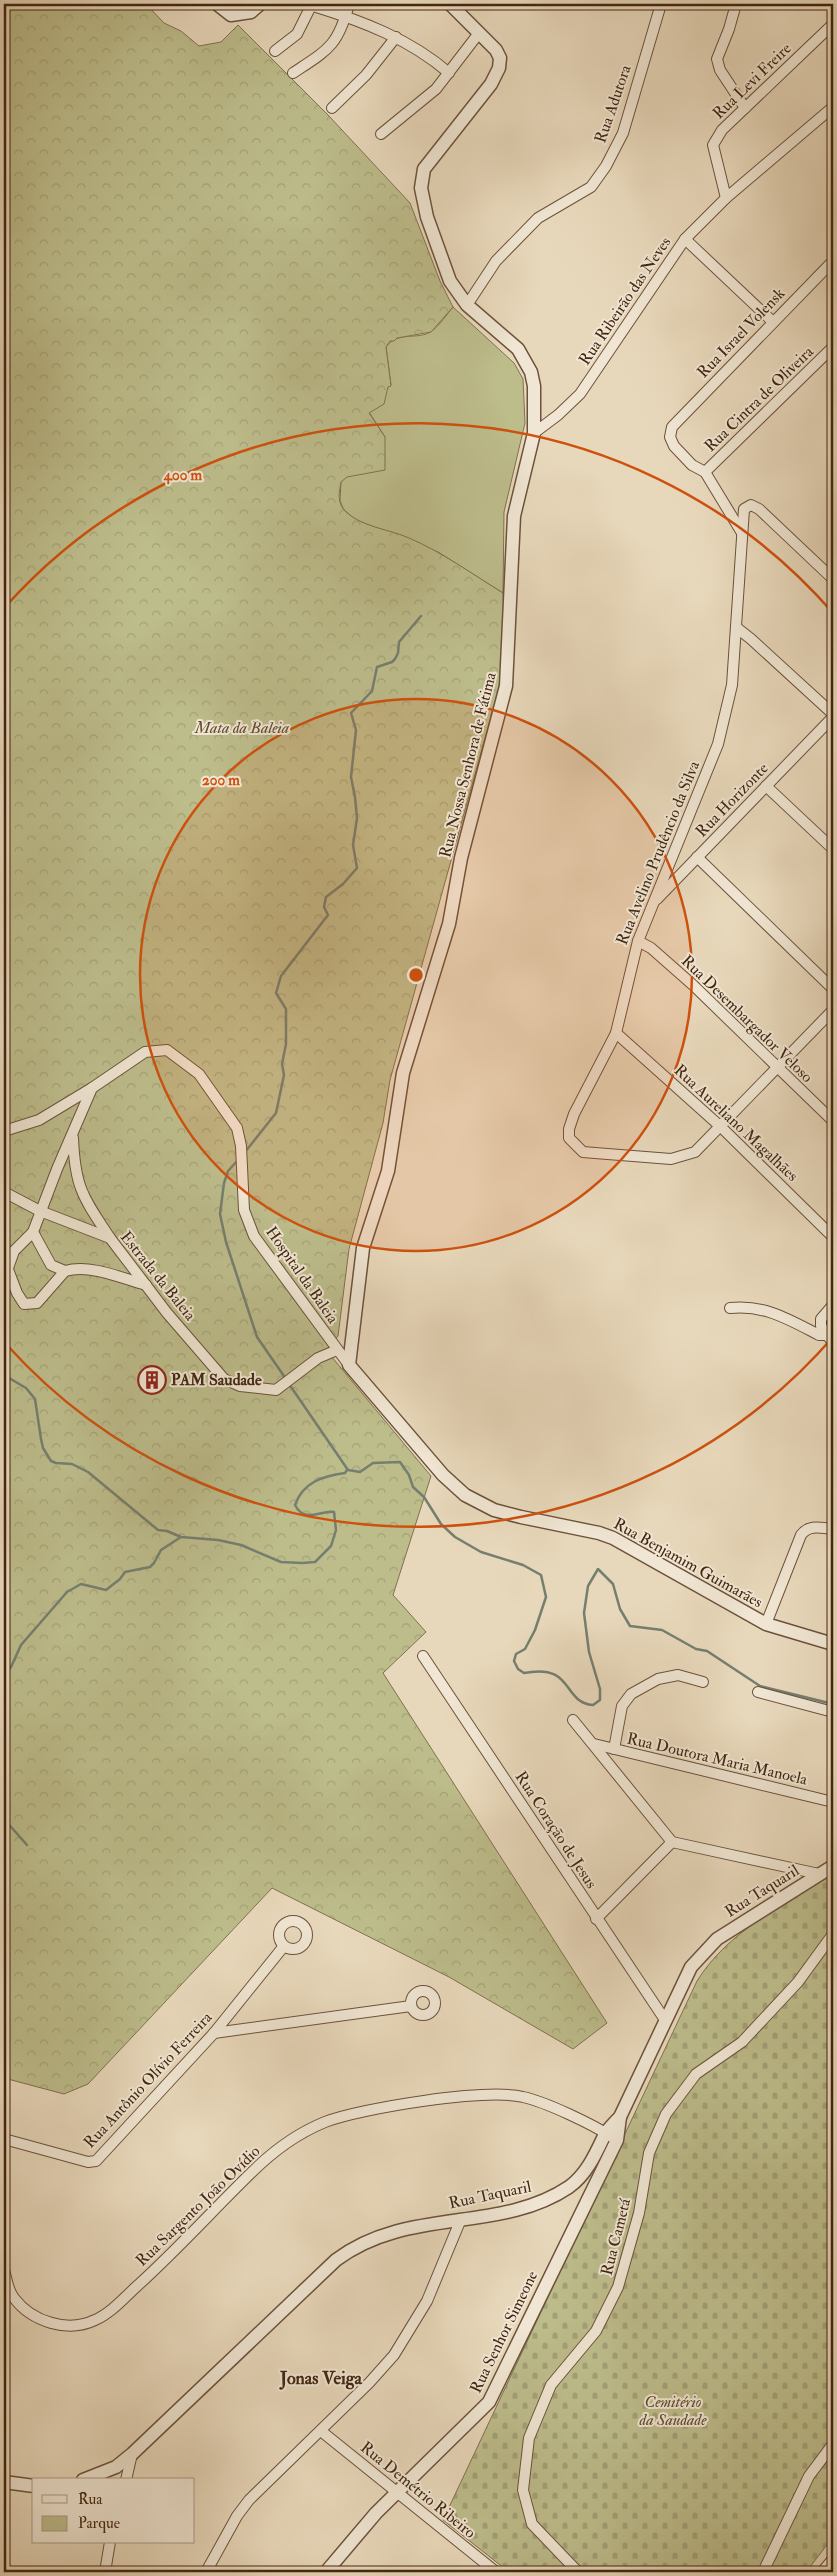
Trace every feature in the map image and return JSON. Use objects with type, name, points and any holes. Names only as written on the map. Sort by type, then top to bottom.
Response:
[{"type":"street","points":[[217,4],[231,15],[240,15],[252,12],[260,4]]},
{"type":"street","points":[[293,73],[324,52],[337,39],[348,4]]},
{"type":"street","name":"Rua Nossa Senhora de Fátima","points":[[349,1365],[362,1248],[388,1171],[403,1073],[449,924],[461,858],[506,686],[514,516],[534,433],[534,386],[531,372],[518,349],[467,305],[450,281],[427,217],[421,188],[424,169],[491,84],[499,68],[500,58],[496,50],[450,4]]},
{"type":"street","name":"Rua Adutora","points":[[467,305],[490,268],[538,218],[591,187],[606,166],[623,133],[662,4]]},
{"type":"street","points":[[736,4],[729,29],[717,59],[720,70],[745,108]]},
{"type":"street","points":[[275,51],[297,34],[312,5],[396,37],[433,58],[449,73]]},
{"type":"street","name":"Rua Levi Freire","points":[[726,198],[713,145],[722,130],[833,24]]},
{"type":"street","points":[[381,134],[417,106],[449,73],[479,33]]},
{"type":"street","points":[[332,108],[366,76],[396,37]]},
{"type":"street","name":"Rua Ribeirão das Neves","points":[[534,433],[558,415],[580,394],[685,239],[726,198],[831,113]]},
{"type":"street","points":[[685,239],[773,322]]},
{"type":"street","name":"Rua Israel Volensk","points":[[705,472],[692,465],[674,446],[670,437],[672,426],[833,262]]},
{"type":"street","name":"Rua Cintra de Oliveira","points":[[705,472],[833,347]]},
{"type":"street","points":[[705,472],[742,533]]},
{"type":"street","name":"Rua Avelino Prudêncio da Silva","points":[[833,579],[755,507],[748,506],[744,509],[732,685],[718,744],[638,941],[616,1033],[571,1122],[569,1138],[583,1152],[671,1159],[695,1152],[833,1010]]},
{"type":"street","points":[[737,628],[751,638],[833,715]]},
{"type":"street","name":"Rua Horizonte","points":[[652,904],[833,715]]},
{"type":"street","points":[[766,786],[833,849]]},
{"type":"street","points":[[697,857],[833,988]]},
{"type":"street","name":"Rua Desembargador Veloso","points":[[638,941],[651,948],[693,985],[833,1122]]},
{"type":"street","name":"Rua Aureliano Magalhães","points":[[616,1033],[721,1127],[833,1237]]},
{"type":"street","name":"Hospital da Baleia","points":[[4,1131],[39,1120],[92,1088],[145,1052],[167,1050],[199,1074],[236,1128],[241,1146],[243,1166],[244,1210],[254,1236],[349,1365]]},
{"type":"street","points":[[92,1088],[73,1137],[40,1211],[34,1232],[14,1251],[6,1263],[17,1293],[24,1304],[31,1305],[43,1297],[65,1271],[75,1268],[96,1271],[146,1285]]},
{"type":"street","points":[[73,1137],[77,1183],[110,1238]]},
{"type":"street","name":"Estrada da Baleia","points":[[4,1192],[40,1211],[110,1238],[167,1313],[224,1379],[240,1386],[279,1388],[318,1358],[337,1350]]},
{"type":"street","points":[[34,1232],[52,1265],[65,1271]]},
{"type":"street","points":[[830,1339],[821,1326],[821,1319],[833,1305]]},
{"type":"street","points":[[730,1308],[742,1307],[776,1313],[819,1336],[830,1339]]},
{"type":"street","name":"Rua Benjamim Guimarães","points":[[349,1365],[443,1475],[465,1495],[494,1510],[599,1533],[613,1538],[766,1624],[833,1644]]},
{"type":"street","points":[[766,1624],[801,1535],[805,1530],[812,1527],[833,1529]]},
{"type":"street","name":"Rua Coração de Jesus","points":[[423,1656],[596,1919],[665,2020]]},
{"type":"street","points":[[614,1749],[622,1706],[630,1694],[658,1679],[678,1675],[703,1682]]},
{"type":"street","points":[[758,1692],[833,1712]]},
{"type":"street","points":[[573,1720],[672,1842],[819,1874]]},
{"type":"street","name":"Rua Doutora Maria Manoela","points":[[594,1744],[833,1802]]},
{"type":"street","points":[[596,1919],[672,1842]]},
{"type":"street","name":"Rua Taquaril","points":[[88,2478],[116,2467],[132,2454],[336,2260],[352,2248],[384,2233],[422,2224],[525,2207],[553,2196],[570,2186],[611,2136],[691,1967],[703,1952],[717,1939],[833,1866]]},
{"type":"street","name":"Rua Cametá","points":[[578,2572],[532,2524],[522,2490],[528,2438],[551,2384],[596,2331],[618,2287],[639,2213],[649,2153],[666,2114],[696,2074],[742,2042],[798,1982],[833,1934]]},
{"type":"street","name":"Rua Antônio Olívio Ferreira","points":[[4,2139],[88,2162],[96,2161],[214,2033],[284,1946]]},
{"type":"street","points":[[214,2033],[411,2006]]},
{"type":"street","name":"Rua Sargento João Ovídio","points":[[4,2270],[13,2297],[34,2316],[68,2326],[95,2321],[114,2307],[160,2266],[272,2154],[313,2128],[340,2117],[436,2100],[508,2095],[535,2100],[611,2136]]},
{"type":"street","name":"Rua Senhor Simeone","points":[[329,2571],[359,2532],[489,2402],[611,2136]]},
{"type":"street","points":[[4,2145],[18,2143]]},
{"type":"street","points":[[206,2572],[249,2500],[387,2364],[409,2334],[427,2301],[461,2219]]},
{"type":"street","name":"Rua Demétrio Ribeiro","points":[[321,2431],[496,2572]]},
{"type":"street","points":[[763,2572],[809,2476],[833,2444]]},
{"type":"street","points":[[126,2478],[132,2454]]},
{"type":"street","points":[[4,2482],[32,2486]]},
{"type":"street","points":[[105,2572],[110,2544]]},
{"type":"street","points":[[822,2572],[833,2559]]},
{"type":"green space","name":"Mata da Baleia","points":[[4,4],[146,4],[164,23],[181,31],[199,46],[221,42],[238,25],[328,115],[410,203],[440,281],[453,307],[431,332],[397,338],[394,341],[390,341],[386,347],[391,386],[388,387],[384,404],[369,413],[385,437],[385,470],[347,477],[341,482],[340,501],[342,508],[359,521],[421,544],[503,593],[506,648],[499,688],[390,1080],[383,1123],[349,1249],[338,1336],[326,1350],[431,1476],[393,1595],[426,1632],[383,1673],[607,2023],[573,2049],[449,1977],[272,1888],[88,2084],[64,2094],[4,2078]]},
{"type":"green space","points":[[453,307],[514,363],[523,379],[525,423],[504,512],[503,593],[438,552],[356,520],[344,510],[340,501],[341,482],[385,437],[369,412],[388,386],[391,385],[386,347],[396,339],[426,334],[432,331],[441,323]]},
{"type":"green space","name":"Cemitério da Saudade","points":[[833,1874],[833,2537],[806,2572],[509,2572],[443,2520],[697,1981],[710,1963],[741,1933],[777,1908]]},
{"type":"waterway","points":[[245,1152],[276,1113],[284,1075],[282,1064],[286,1044],[286,1009],[276,993],[281,976],[328,915],[324,907],[326,897],[343,884],[357,868],[353,845],[357,818],[351,777],[356,730],[351,713],[372,691],[377,667],[392,662],[395,659],[398,653],[399,642],[421,616]]},
{"type":"waterway","points":[[238,1160],[228,1171],[224,1183],[220,1214],[226,1242],[257,1337],[286,1379]]},
{"type":"waterway","points":[[4,1357],[9,1378],[26,1388],[35,1399],[43,1448],[51,1461],[72,1464],[88,1472],[158,1530],[167,1531],[181,1537],[218,1540],[241,1545],[281,1562],[315,1562],[331,1546],[336,1530],[334,1512],[308,1515],[299,1511],[295,1505],[303,1491],[315,1481],[345,1473],[347,1470]]},
{"type":"waterway","points":[[289,1384],[348,1470],[360,1472],[373,1463],[400,1462],[409,1475],[413,1487],[424,1497],[441,1524],[455,1537],[481,1552],[523,1565],[541,1575],[546,1597],[535,1630],[525,1649],[516,1654],[514,1661],[518,1669],[524,1673],[540,1671],[552,1673],[560,1678],[576,1697],[583,1702],[593,1705],[600,1700],[600,1689],[589,1652],[584,1613],[588,1586],[598,1569],[613,1584],[620,1609],[630,1626],[662,1630],[696,1649],[707,1651],[760,1686],[833,1704]]},
{"type":"waterway","points":[[4,1674],[11,1667],[21,1645],[67,1592],[81,1584],[106,1590],[120,1579],[125,1572],[150,1567],[161,1550],[181,1537]]},
{"type":"waterway","points":[[4,1819],[27,1845]]},
{"type":"place","name":"PAM Saudade","points":[[152,1380]]},
{"type":"district","name":"Jonas Veiga","points":[[321,2378]]}]
